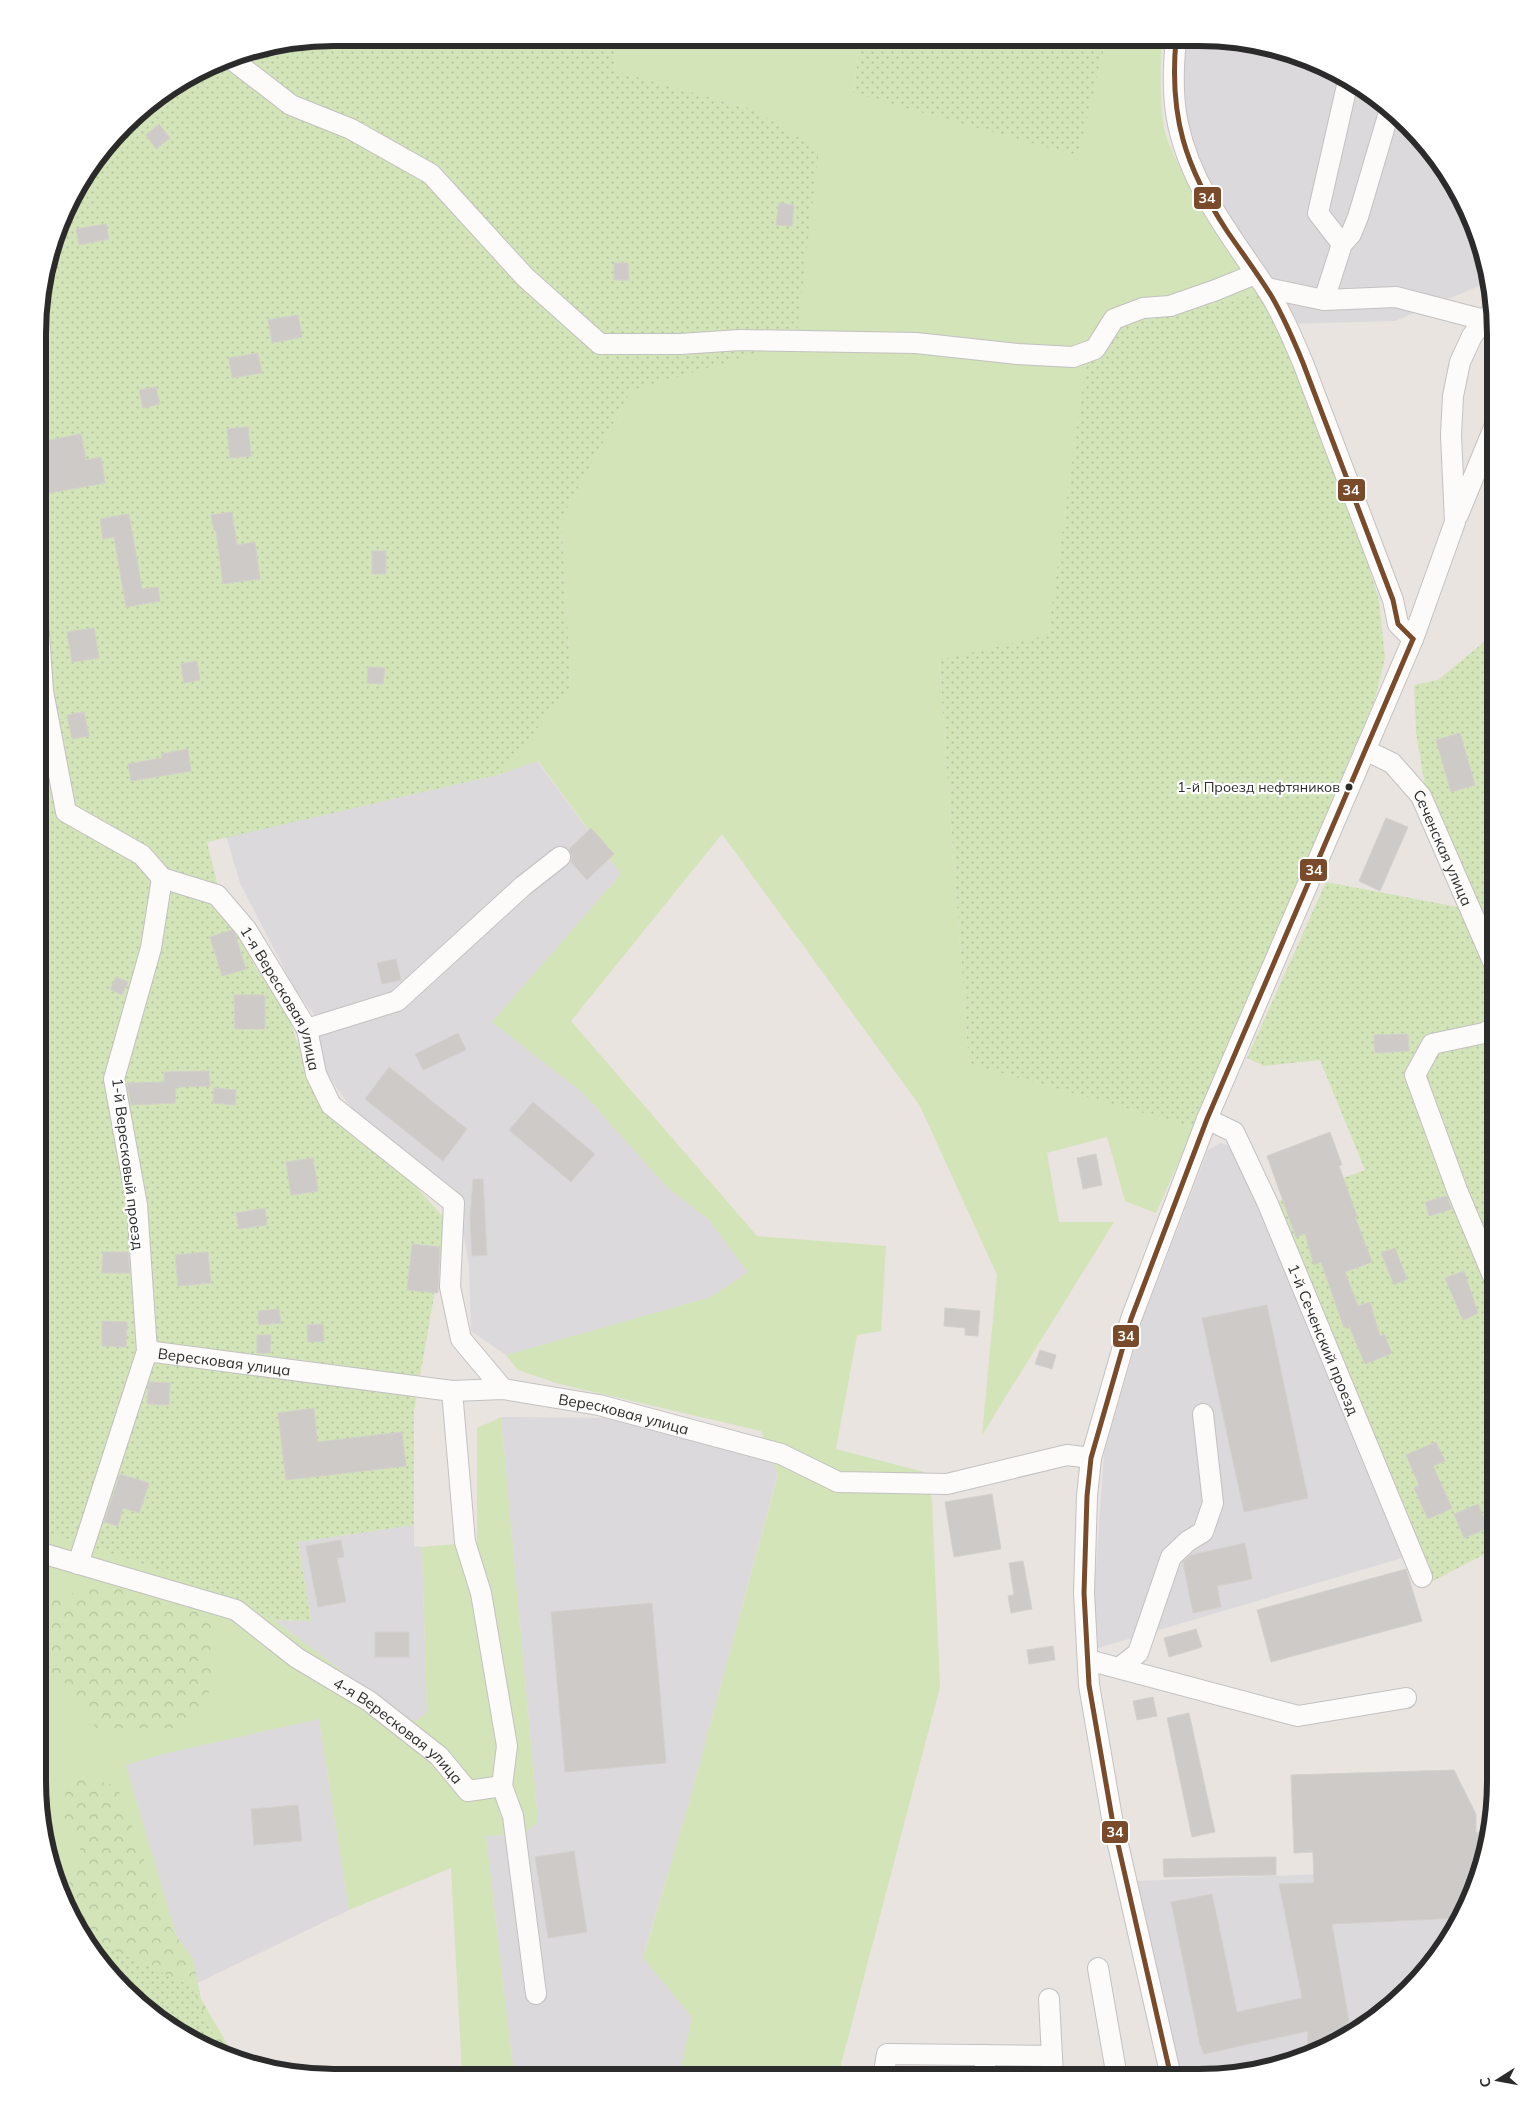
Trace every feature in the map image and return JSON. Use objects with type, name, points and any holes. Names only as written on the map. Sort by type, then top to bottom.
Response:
[{"type":"street","points":[[1176,46],[1173,86],[1177,122],[1185,151],[1196,179],[1286,324],[1303,363],[1393,600],[1398,624],[1413,639]]},
{"type":"street","points":[[237,64],[291,104],[351,129],[431,174],[525,277],[600,344],[680,344],[740,340],[916,343],[1073,357],[1095,349],[1114,320],[1143,308],[1170,306],[1216,290],[1261,281],[1324,300],[1396,297],[1486,316]]},
{"type":"street","points":[[1342,244],[1318,213],[1347,87]]},
{"type":"street","points":[[1324,300],[1342,244],[1351,234],[1358,217],[1388,117]]},
{"type":"street","points":[[1455,522],[1451,435],[1453,396],[1460,362],[1472,336],[1486,318]]},
{"type":"street","points":[[1169,2069],[1112,1818],[1089,1685],[1084,1594],[1087,1496],[1091,1458],[1131,1319],[1207,1119],[1413,639],[1455,522],[1487,446]]},
{"type":"street","points":[[46,707],[66,812],[142,855],[162,878]]},
{"type":"street","name":"Сеченская улица","points":[[1365,750],[1392,763],[1421,796],[1487,948]]},
{"type":"street","points":[[307,1029],[397,1001],[523,886],[560,857]]},
{"type":"street","name":"1-я Вересковая улица","points":[[162,878],[217,895],[246,929],[307,1029],[316,1074],[331,1105],[454,1203],[450,1287],[461,1339],[503,1389]]},
{"type":"street","name":"1-й Вересковый проезд","points":[[78,1564],[146,1351],[136,1205],[114,1079],[150,948],[162,878]]},
{"type":"street","points":[[1487,1031],[1432,1044],[1415,1075],[1457,1190],[1487,1262]]},
{"type":"street","name":"1-й Сеченский проезд","points":[[1207,1119],[1234,1132],[1268,1204],[1422,1577]]},
{"type":"street","name":"Вересковая улица","points":[[146,1351],[452,1391],[503,1389],[599,1405],[781,1454],[838,1482],[947,1484],[1066,1455],[1091,1458]]},
{"type":"street","points":[[452,1391],[465,1542],[481,1593],[507,1746],[502,1786],[513,1816],[536,1994]]},
{"type":"street","points":[[1119,1668],[1138,1653],[1172,1558],[1188,1541],[1204,1532],[1213,1503],[1203,1414]]},
{"type":"street","name":"4-я Вересковая улица","points":[[46,1554],[236,1610],[297,1658],[369,1701],[439,1756],[468,1791],[502,1786]]},
{"type":"street","points":[[1088,1660],[1298,1716],[1406,1698]]},
{"type":"street","points":[[1098,1968],[1116,2069]]},
{"type":"street","points":[[1049,1999],[1053,2069]]},
{"type":"street","points":[[884,2069],[887,2054],[1052,2056]]},
{"type":"street","points":[[985,2055],[985,2069]]},
{"type":"shaded area","points":[[1176,46],[1217,47],[1255,52],[1309,68],[1343,85],[1374,106],[1415,144],[1427,159],[1448,190],[1465,224],[1477,260],[1482,285],[1395,321],[1286,324],[1185,151]]},
{"type":"shaded area","points":[[537,761],[621,874],[492,1022],[582,1092],[667,1187],[709,1220],[749,1272],[711,1297],[506,1355],[471,1331],[469,1266],[456,1190],[407,1157],[362,1123],[323,1069],[316,1017],[294,988],[240,883],[226,836],[501,774]]},
{"type":"shaded area","points":[[1220,1143],[1231,1146],[1263,1204],[1409,1556],[1098,1648],[1094,1596],[1104,1452],[1143,1318],[1208,1150]]},
{"type":"shaded area","points":[[501,1417],[617,1418],[772,1460],[778,1473],[689,1803],[643,1957],[692,2017],[681,2069],[513,2069],[486,1836],[523,1834],[538,1822]]},
{"type":"shaded area","points":[[414,1525],[414,1546],[422,1547],[427,1712],[416,1721],[403,1717],[274,1620],[311,1621],[298,1542]]},
{"type":"shaded area","points":[[319,1719],[349,1910],[191,1986],[126,1765],[163,1754]]},
{"type":"shaded area","points":[[1473,1868],[1457,1908],[1438,1941],[1415,1971],[1374,2009],[1343,2030],[1309,2047],[1255,2063],[1199,2069],[1180,2069],[1137,1881]]},
{"type":"green space","points":[[334,46],[617,46],[615,71],[752,109],[819,150],[796,341],[631,391],[561,519],[571,686],[501,774],[207,842],[217,883],[254,965],[288,1015],[312,1087],[397,1166],[447,1221],[414,1411],[414,1525],[298,1542],[311,1621],[274,1620],[141,1563],[56,1536],[46,1537],[46,334],[52,278],[68,224],[95,174],[118,144],[144,118],[190,85],[224,68],[260,56],[297,49]]},
{"type":"green space","points":[[617,46],[860,46],[853,92],[1078,156],[1105,46],[1162,46],[1162,107],[1164,128],[1169,144],[1206,218],[1258,293],[1090,334],[1048,636],[939,661],[969,1064],[1194,1127],[1156,1213],[1125,1201],[1107,1137],[1047,1153],[1059,1222],[1114,1222],[982,1435],[997,1275],[920,1106],[722,834],[571,1021],[757,1236],[886,1246],[881,1331],[857,1335],[836,1449],[924,1472],[932,1500],[940,1687],[840,2069],[681,2069],[692,2017],[643,1958],[689,1803],[778,1474],[761,1431],[559,1384],[518,1370],[506,1355],[711,1297],[748,1272],[709,1220],[667,1187],[582,1092],[492,1022],[621,874],[538,761],[501,774],[571,686],[561,519],[631,391],[796,340],[752,109],[615,71]]},
{"type":"green space","points":[[860,46],[1105,46],[1078,156],[853,93]]},
{"type":"green space","points":[[1258,293],[1278,329],[1352,513],[1379,600],[1385,658],[1375,699],[1194,1127],[969,1064],[939,660],[1048,635],[1090,334]]},
{"type":"green space","points":[[1487,640],[1487,934],[1426,792],[1416,733],[1414,685],[1438,680]]},
{"type":"green space","points":[[1326,882],[1458,907],[1487,970],[1487,1553],[1431,1582],[1276,1202],[1365,1170],[1320,1060],[1264,1066],[1247,1058]]},
{"type":"green space","points":[[501,1417],[538,1822],[523,1834],[486,1836],[513,2069],[462,2069],[451,1868],[349,1910],[319,1719],[163,1754],[126,1765],[191,1986],[83,1921],[68,1891],[56,1855],[47,1799],[46,1537],[56,1536],[142,1563],[274,1620],[403,1717],[416,1721],[427,1712],[422,1547],[477,1542],[477,1428]]},
{"type":"green space","points":[[155,1576],[209,1607],[214,1649],[207,1705],[181,1728],[96,1728],[58,1673],[46,1678],[46,1599]]},
{"type":"green space","points":[[86,1778],[117,1786],[167,1923],[193,1959],[201,1999],[230,2049],[190,2030],[144,1997],[118,1971],[85,1925],[65,1882],[69,1884],[81,1846],[62,1813],[68,1780]]},
{"type":"green space","points":[[96,1942],[191,1986],[217,2044],[174,2020],[144,1997],[118,1971]]},
{"type":"building","points":[[159,124],[170,138],[156,149],[146,135]]},
{"type":"building","points":[[779,203],[794,205],[792,226],[776,225]]},
{"type":"building","points":[[106,224],[109,239],[79,245],[76,229]]},
{"type":"building","points":[[614,263],[628,263],[629,280],[614,280]]},
{"type":"building","points":[[298,315],[302,337],[272,343],[268,320]]},
{"type":"building","points":[[258,353],[262,373],[232,378],[229,358]]},
{"type":"building","points":[[156,387],[160,404],[143,408],[139,390]]},
{"type":"building","points":[[248,427],[251,456],[230,458],[227,429]]},
{"type":"building","points":[[81,434],[86,460],[101,457],[105,483],[46,494],[46,441]]},
{"type":"building","points":[[232,512],[237,545],[255,542],[260,579],[223,584],[216,531],[214,531],[211,515]]},
{"type":"building","points":[[129,514],[142,589],[158,587],[160,601],[126,607],[114,537],[103,539],[100,519]]},
{"type":"building","points":[[372,551],[386,551],[386,574],[372,574]]},
{"type":"building","points":[[94,628],[99,658],[72,662],[67,632]]},
{"type":"building","points":[[197,661],[200,680],[184,683],[181,664]]},
{"type":"building","points":[[368,667],[385,668],[383,684],[367,683]]},
{"type":"building","points":[[84,712],[89,736],[72,739],[67,715]]},
{"type":"building","points":[[1460,733],[1475,785],[1451,792],[1436,740]]},
{"type":"building","points":[[188,749],[191,771],[131,781],[128,764],[162,758],[161,754]]},
{"type":"building","points":[[1386,818],[1408,827],[1380,891],[1359,881]]},
{"type":"building","points":[[591,828],[614,854],[587,880],[571,862],[572,856],[569,849]]},
{"type":"building","points":[[232,930],[246,969],[222,976],[210,937]]},
{"type":"building","points":[[396,959],[401,980],[382,984],[377,963]]},
{"type":"building","points":[[116,977],[128,982],[122,995],[110,989]]},
{"type":"building","points":[[234,995],[265,995],[265,1029],[235,1029]]},
{"type":"building","points":[[458,1033],[466,1050],[423,1070],[415,1054]]},
{"type":"building","points":[[1408,1034],[1409,1051],[1375,1053],[1374,1035]]},
{"type":"building","points":[[389,1067],[467,1129],[443,1161],[365,1099]]},
{"type":"building","points":[[209,1071],[210,1086],[176,1087],[175,1103],[131,1105],[127,1083],[164,1082],[164,1072]]},
{"type":"building","points":[[214,1088],[236,1090],[235,1105],[213,1103]]},
{"type":"building","points":[[533,1102],[595,1154],[571,1182],[509,1130]]},
{"type":"building","points":[[1330,1132],[1342,1165],[1339,1166],[1357,1216],[1355,1217],[1372,1262],[1345,1272],[1358,1306],[1370,1302],[1380,1336],[1384,1334],[1392,1353],[1365,1364],[1349,1326],[1344,1328],[1321,1262],[1314,1265],[1305,1234],[1296,1237],[1267,1156]]},
{"type":"building","points":[[1096,1154],[1102,1185],[1083,1189],[1077,1158]]},
{"type":"building","points":[[313,1158],[318,1191],[291,1195],[286,1162]]},
{"type":"building","points":[[473,1179],[483,1179],[487,1255],[472,1256],[470,1219]]},
{"type":"building","points":[[1446,1196],[1452,1209],[1429,1216],[1425,1202]]},
{"type":"building","points":[[265,1208],[267,1225],[239,1229],[236,1213]]},
{"type":"building","points":[[412,1244],[440,1247],[438,1293],[407,1290]]},
{"type":"building","points":[[1395,1248],[1407,1279],[1394,1285],[1381,1253]]},
{"type":"building","points":[[103,1252],[128,1252],[130,1273],[102,1273]]},
{"type":"building","points":[[208,1252],[211,1283],[178,1286],[175,1255]]},
{"type":"building","points":[[1464,1271],[1478,1313],[1463,1320],[1445,1278]]},
{"type":"building","points":[[1267,1305],[1308,1498],[1244,1512],[1202,1318]]},
{"type":"building","points":[[945,1308],[980,1311],[978,1336],[965,1335],[965,1328],[944,1326]]},
{"type":"building","points":[[279,1309],[281,1323],[259,1325],[258,1311]]},
{"type":"building","points":[[102,1321],[127,1322],[126,1347],[102,1346]]},
{"type":"building","points":[[323,1324],[324,1341],[308,1342],[307,1325]]},
{"type":"building","points":[[257,1335],[271,1335],[270,1353],[257,1353]]},
{"type":"building","points":[[1040,1350],[1056,1355],[1052,1369],[1035,1364]]},
{"type":"building","points":[[149,1382],[170,1383],[169,1405],[147,1404]]},
{"type":"building","points":[[314,1408],[317,1442],[402,1432],[406,1466],[286,1480],[278,1413]]},
{"type":"building","points":[[1436,1442],[1445,1461],[1433,1466],[1452,1508],[1428,1519],[1414,1488],[1419,1485],[1406,1455]]},
{"type":"building","points":[[120,1474],[149,1483],[139,1513],[123,1508],[118,1526],[104,1522]]},
{"type":"building","points":[[992,1494],[1001,1549],[954,1557],[945,1502]]},
{"type":"building","points":[[1478,1504],[1487,1528],[1464,1538],[1454,1514]]},
{"type":"building","points":[[341,1540],[344,1557],[337,1558],[346,1602],[318,1607],[306,1546]]},
{"type":"building","points":[[1245,1543],[1252,1579],[1217,1586],[1221,1607],[1193,1613],[1183,1562],[1191,1555]]},
{"type":"building","points":[[1023,1561],[1032,1609],[1011,1613],[1008,1596],[1014,1595],[1009,1563]]},
{"type":"building","points":[[1406,1569],[1422,1621],[1271,1662],[1257,1610]]},
{"type":"building","points":[[652,1603],[666,1763],[565,1772],[551,1612]]},
{"type":"building","points":[[1196,1629],[1202,1647],[1169,1657],[1164,1638]]},
{"type":"building","points":[[375,1632],[409,1632],[409,1657],[375,1657]]},
{"type":"building","points":[[1053,1646],[1055,1660],[1029,1664],[1027,1650]]},
{"type":"building","points":[[1153,1697],[1157,1716],[1137,1720],[1133,1701]]},
{"type":"building","points":[[1189,1713],[1215,1832],[1192,1837],[1167,1718]]},
{"type":"building","points":[[1454,1770],[1476,1814],[1476,1833],[1482,1831],[1477,1855],[1465,1891],[1452,1918],[1332,1924],[1349,2021],[1347,2022],[1347,2028],[1307,2048],[1308,2031],[1204,2054],[1200,2044],[1171,1902],[1212,1894],[1237,2012],[1302,1998],[1279,1884],[1314,1883],[1313,1852],[1294,1853],[1291,1775]]},
{"type":"building","points":[[298,1805],[302,1841],[254,1845],[251,1809]]},
{"type":"building","points":[[574,1851],[587,1932],[548,1938],[535,1857]]},
{"type":"building","points":[[1276,1857],[1276,1875],[1164,1877],[1163,1859]]},
{"type":"transit line","name":"34","points":[[1176,46],[1174,67],[1178,117],[1183,140],[1200,185],[1212,208],[1272,297],[1289,330],[1393,600],[1398,624],[1413,639]]},
{"type":"transit line","name":"34","points":[[1169,2069],[1112,1818],[1089,1685],[1084,1593],[1087,1496],[1091,1458],[1131,1319],[1207,1119],[1413,639]]},
{"type":"place","name":"1-й Проезд нефтяников","points":[[1349,787]]}]
